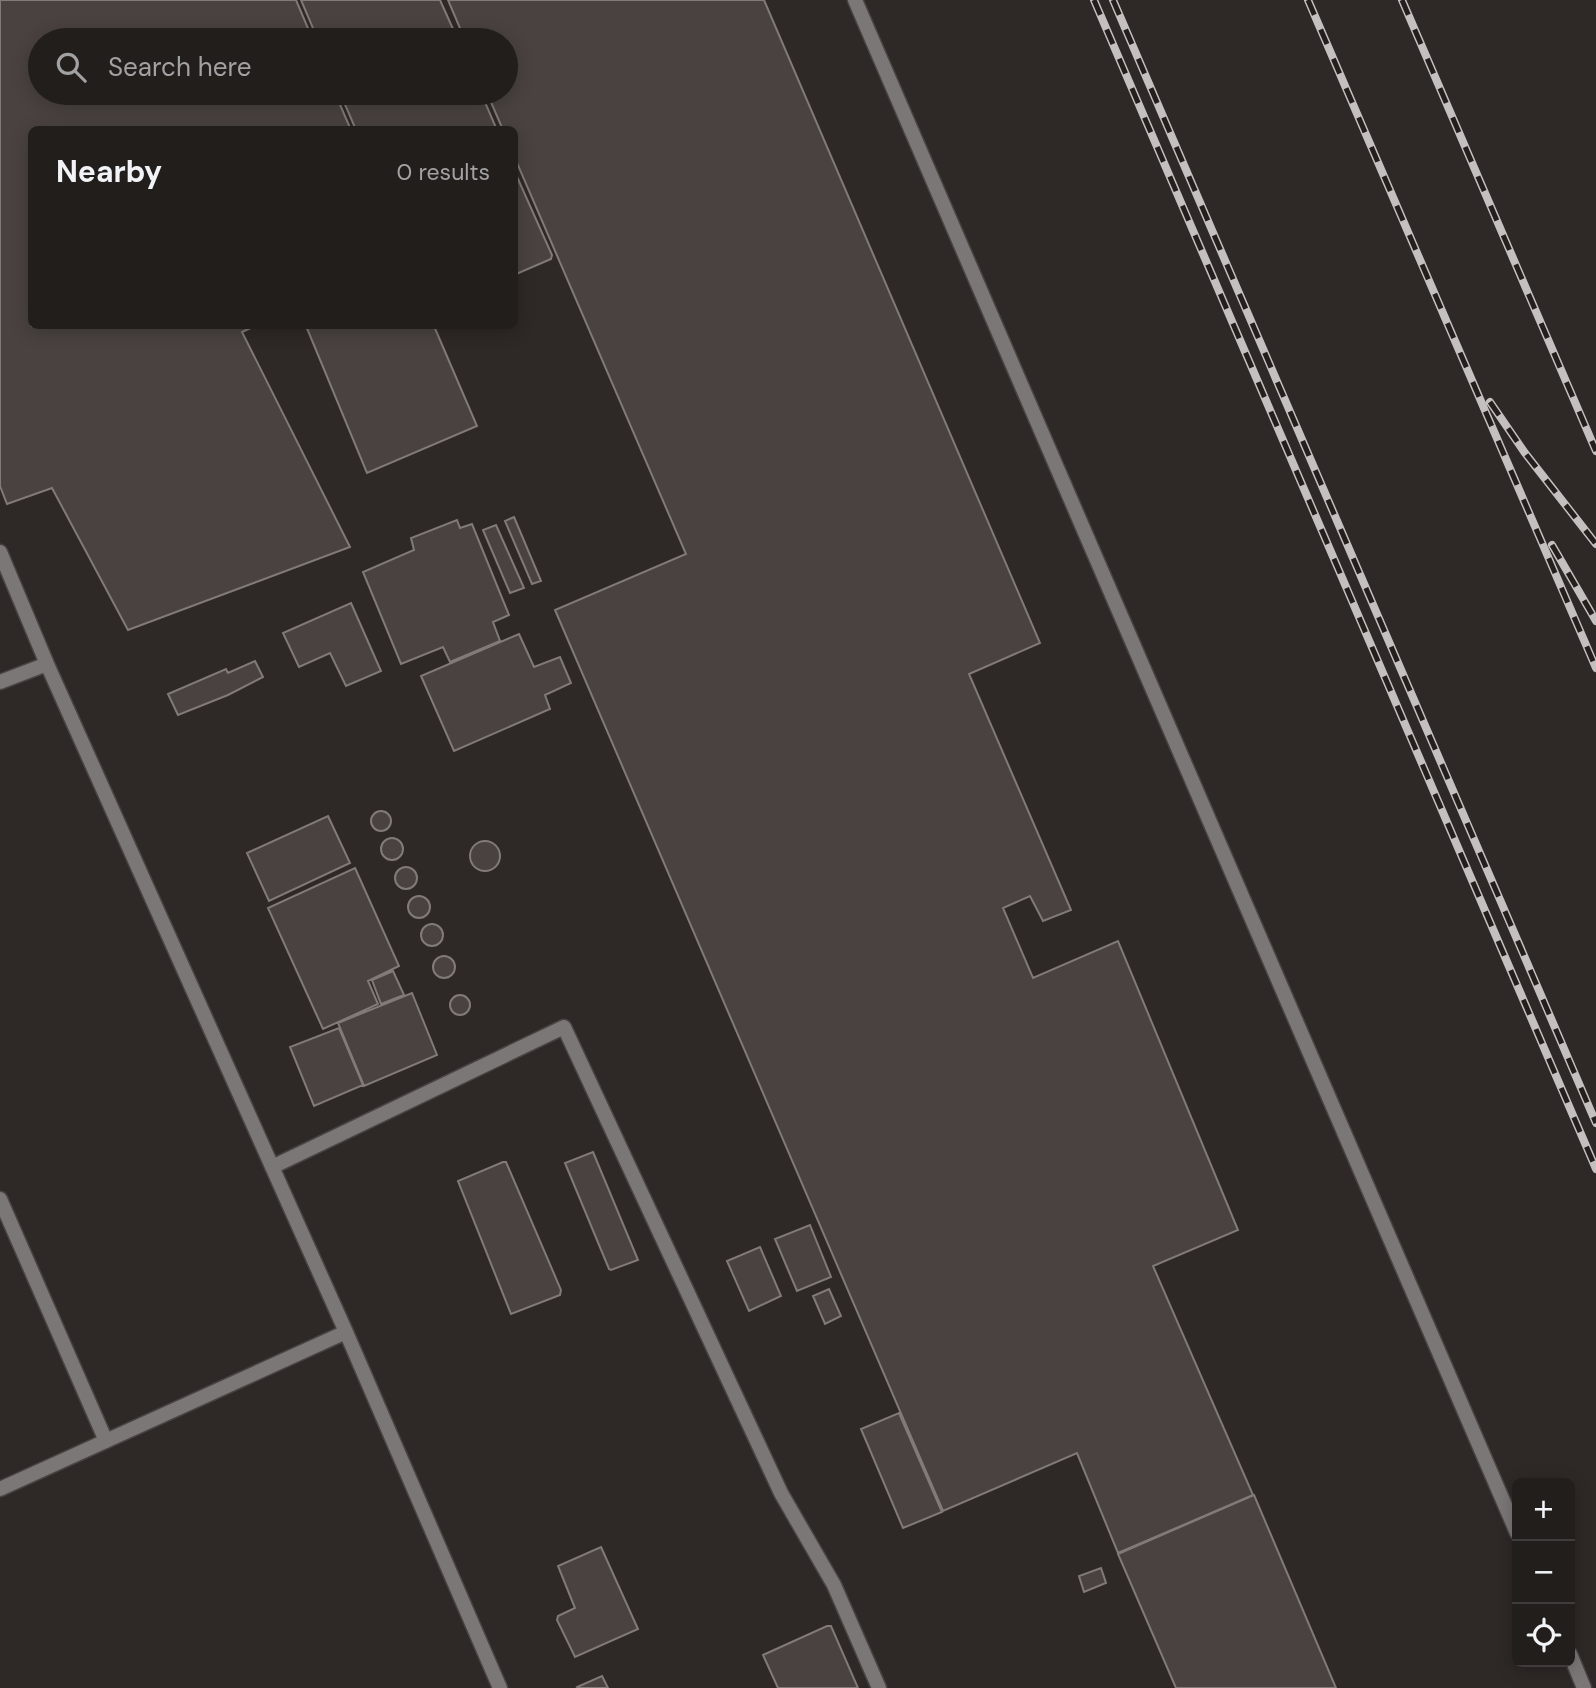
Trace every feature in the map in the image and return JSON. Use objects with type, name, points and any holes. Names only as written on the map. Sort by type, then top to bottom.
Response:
[{"type":"lane","points":[[855,0],[1512,1521]]},
{"type":"lane","points":[[0,552],[47,664],[346,1332],[500,1688]]},
{"type":"lane","points":[[0,682],[47,664]]},
{"type":"lane","points":[[272,1167],[564,1027],[781,1493],[834,1586],[879,1688]]},
{"type":"lane","points":[[0,1199],[106,1441]]},
{"type":"lane","points":[[0,1489],[346,1332]]},
{"type":"lane","points":[[1575,1666],[1584,1688]]},
{"type":"building","points":[[0,0],[296,0],[308,28],[28,28],[28,105],[340,105],[349,126],[28,126],[28,329],[248,329],[242,332],[350,547],[128,630],[52,488],[7,504],[0,486]]},
{"type":"building","points":[[301,0],[440,0],[453,28],[313,28]]},
{"type":"building","points":[[448,0],[764,0],[1040,643],[969,674],[1071,910],[1043,921],[1030,896],[1003,908],[1033,978],[1118,941],[1238,1230],[1153,1266],[1253,1495],[1118,1553],[1077,1453],[943,1511],[555,610],[686,554],[518,165],[518,126],[501,126],[492,105],[518,105],[518,28],[460,28]]},
{"type":"building","points":[[345,105],[486,105],[495,126],[354,126]]},
{"type":"building","points":[[518,179],[552,255],[551,259],[518,273]]},
{"type":"building","points":[[307,329],[435,329],[477,426],[367,473]]},
{"type":"building","points":[[514,517],[541,581],[532,584],[505,521]]},
{"type":"building","points":[[457,520],[460,528],[472,524],[509,615],[493,622],[500,641],[450,662],[443,647],[401,664],[363,572],[414,550],[411,538]]},
{"type":"building","points":[[496,525],[524,588],[510,593],[483,530]]},
{"type":"building","points":[[351,603],[381,671],[346,686],[330,653],[299,667],[283,633]]},
{"type":"building","points":[[519,634],[534,667],[560,657],[571,683],[545,695],[550,709],[454,751],[421,676]]},
{"type":"building","points":[[255,661],[263,677],[228,695],[178,715],[168,694],[226,669],[228,673]]},
{"type":"building","points":[[377,811],[385,811],[391,821],[385,831],[377,831],[371,825],[371,817]]},
{"type":"building","points":[[328,816],[350,863],[269,901],[247,853]]},
{"type":"building","points":[[392,838],[400,841],[403,849],[400,857],[392,860],[384,857],[381,849],[384,841]]},
{"type":"building","points":[[485,841],[491,842],[499,850],[499,862],[491,870],[485,871],[479,870],[471,862],[470,856],[471,850],[479,842]]},
{"type":"building","points":[[406,867],[414,870],[417,878],[414,886],[406,889],[398,886],[395,878],[398,870]]},
{"type":"building","points":[[355,868],[399,966],[368,981],[378,1004],[323,1029],[268,908]]},
{"type":"building","points":[[419,896],[427,899],[430,907],[427,915],[419,918],[411,915],[408,907],[411,899]]},
{"type":"building","points":[[432,924],[442,931],[443,935],[436,945],[432,946],[422,939],[421,935],[428,925]]},
{"type":"building","points":[[444,956],[452,959],[455,967],[452,975],[444,978],[436,975],[433,967],[436,959]]},
{"type":"building","points":[[393,971],[404,995],[381,1004],[372,980]]},
{"type":"building","points":[[412,993],[437,1055],[364,1086],[338,1023]]},
{"type":"building","points":[[460,995],[467,998],[470,1005],[467,1012],[460,1015],[453,1012],[450,1005],[453,998]]},
{"type":"building","points":[[339,1028],[363,1085],[314,1106],[290,1047]]},
{"type":"building","points":[[593,1152],[638,1260],[611,1270],[565,1163]]},
{"type":"building","points":[[506,1162],[561,1290],[560,1295],[511,1314],[458,1181]]},
{"type":"building","points":[[810,1225],[831,1277],[797,1291],[775,1239]]},
{"type":"building","points":[[760,1247],[781,1296],[749,1311],[727,1261]]},
{"type":"building","points":[[829,1289],[841,1316],[825,1324],[813,1296]]},
{"type":"building","points":[[899,1413],[942,1512],[903,1528],[861,1429]]},
{"type":"building","points":[[1254,1495],[1336,1688],[1176,1688],[1118,1554]]},
{"type":"building","points":[[601,1547],[638,1629],[575,1657],[557,1620],[558,1616],[575,1608],[558,1566]]},
{"type":"building","points":[[1101,1568],[1106,1583],[1084,1592],[1079,1576]]},
{"type":"building","points":[[831,1626],[858,1688],[778,1688],[763,1655]]},
{"type":"building","points":[[602,1676],[608,1688],[577,1687]]},
{"type":"railway","points":[[1094,0],[1596,1169]]},
{"type":"railway","points":[[1113,0],[1596,1123]]},
{"type":"railway","points":[[1308,0],[1596,668]]},
{"type":"railway","points":[[1402,0],[1596,451]]},
{"type":"railway","points":[[1490,402],[1525,453],[1596,544]]},
{"type":"railway","points":[[1552,545],[1596,621]]}]
